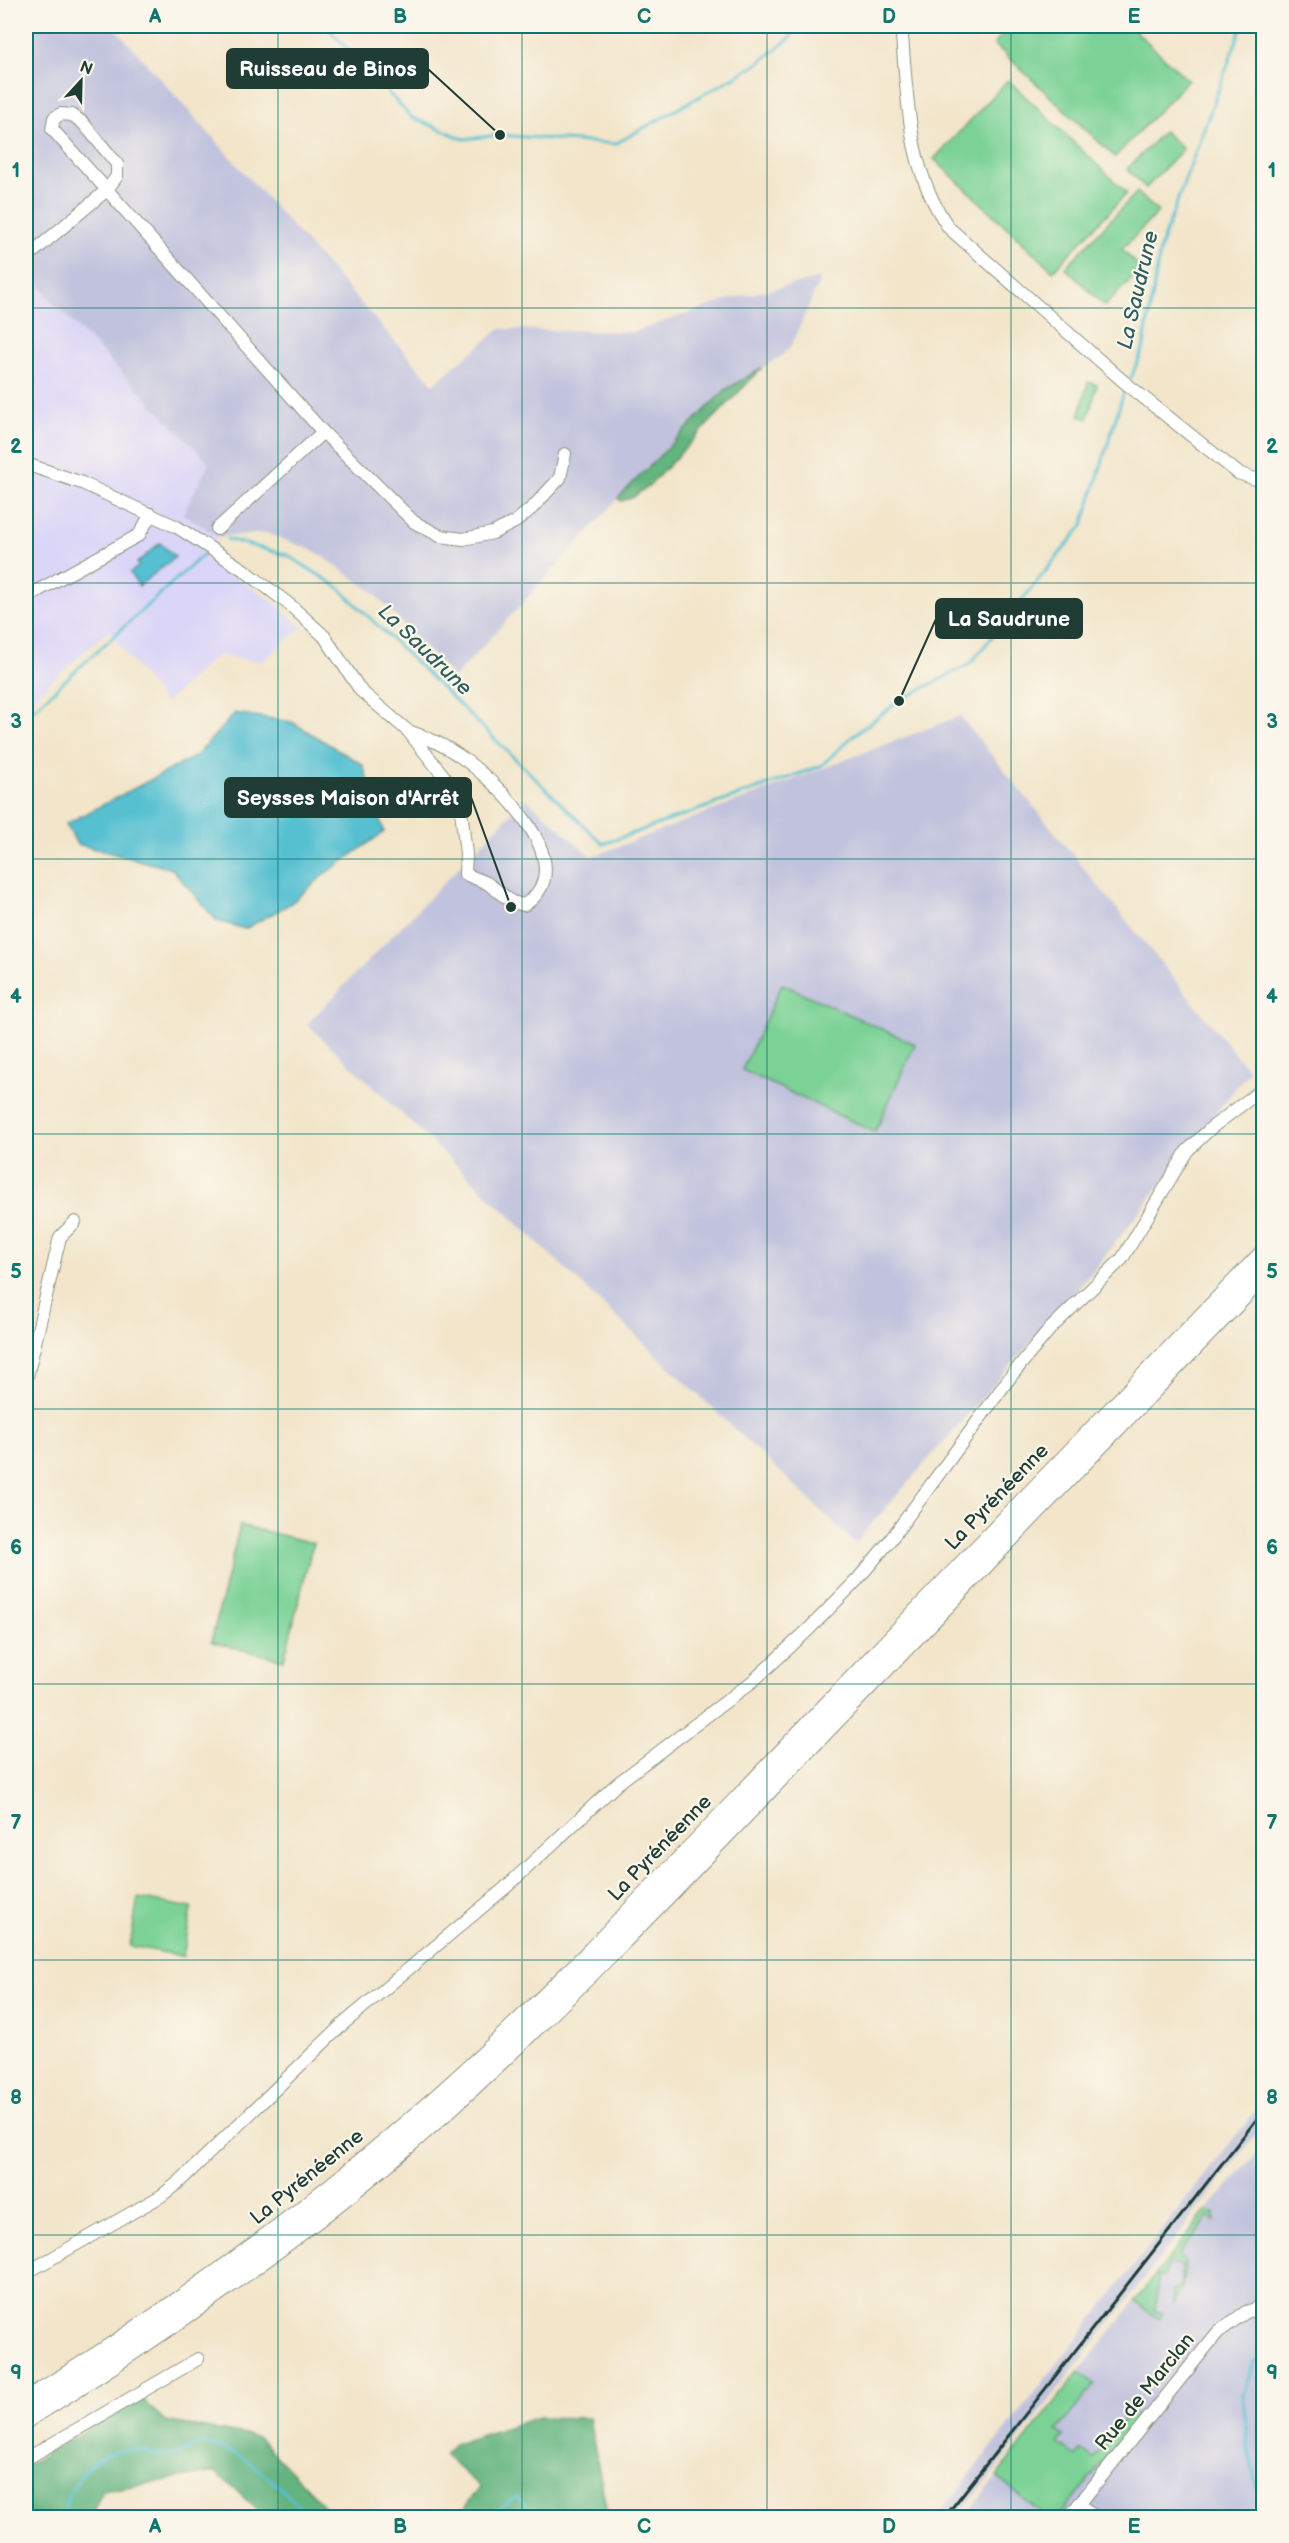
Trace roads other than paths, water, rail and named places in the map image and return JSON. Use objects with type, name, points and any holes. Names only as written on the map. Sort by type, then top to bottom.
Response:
[{"type":"highway","name":"La Pyrénéenne","points":[[26,2401],[177,2303],[265,2240],[353,2170],[439,2096],[612,1931],[1263,1253]]},
{"type":"highway","name":"La Pyrénéenne","points":[[26,2419],[185,2316],[278,2249],[363,2182],[448,2109],[541,2022],[623,1940],[1263,1274]]},
{"type":"street","points":[[901,26],[912,142],[933,206],[949,228],[1128,385],[1238,473],[1263,482]]},
{"type":"street","points":[[26,258],[107,190],[117,176],[117,164],[83,123],[72,115],[61,114],[54,118],[52,129],[107,190],[323,432],[414,522],[440,536],[463,539],[493,533],[515,522],[532,508],[560,478],[565,454]]},
{"type":"street","points":[[217,529],[323,432]]},
{"type":"street","points":[[26,464],[82,483],[150,514],[216,551],[290,605],[324,636],[361,691],[408,731],[446,779],[461,810],[466,854],[465,874],[487,883],[512,902],[524,904],[533,899],[543,882],[545,867],[543,851],[524,818],[501,790],[459,756],[431,739],[408,731]]},
{"type":"street","points":[[26,597],[139,535],[150,514]]},
{"type":"street","points":[[26,2273],[161,2196],[179,2182],[343,2024],[505,1888],[618,1783],[753,1681],[808,1630],[857,1580],[888,1543],[1011,1376],[1037,1345],[1065,1313],[1122,1259],[1187,1151],[1210,1128],[1263,1088]]},
{"type":"street","points":[[26,1381],[60,1237],[75,1222]]},
{"type":"street","name":"Rue de Marclan","points":[[1068,2517],[1218,2332],[1246,2312],[1263,2306]]},
{"type":"street","points":[[26,2459],[198,2359]]},
{"type":"street","points":[[1079,2504],[1096,2517]]},
{"type":"water","points":[[160,543],[175,557],[139,586],[130,573],[139,566],[137,563]]},
{"type":"water","points":[[235,713],[292,722],[363,765],[384,832],[325,874],[290,904],[245,929],[217,921],[172,869],[77,844],[66,824],[196,756]]},
{"type":"waterway","points":[[326,26],[411,117],[464,139],[500,135],[615,144],[756,65],[790,38],[797,26]]},
{"type":"waterway","name":"La Saudrune","points":[[1129,382],[1143,350],[1161,245],[1242,26]]},
{"type":"waterway","name":"La Saudrune","points":[[227,539],[287,555],[338,587],[603,844],[821,766],[854,735],[899,701],[970,664],[1083,525],[1125,388]]},
{"type":"waterway","name":"La Saudrune","points":[[26,716],[205,553]]},
{"type":"waterway","points":[[1264,2358],[1254,2362],[1243,2394],[1248,2449],[1264,2516]]},
{"type":"waterway","points":[[60,2518],[80,2478],[97,2460],[109,2454],[124,2451],[141,2450],[164,2456],[202,2443],[229,2451],[264,2473],[308,2518]]},
{"type":"waterway","points":[[482,2518],[517,2497],[540,2518]]},
{"type":"railway","points":[[944,2518],[1264,2110]]},
{"type":"place","name":"Ruisseau de Binos","points":[[500,135]]},
{"type":"place","name":"La Saudrune","points":[[899,701]]},
{"type":"place","name":"Seysses Maison d'Arrêt","points":[[511,907]]}]
